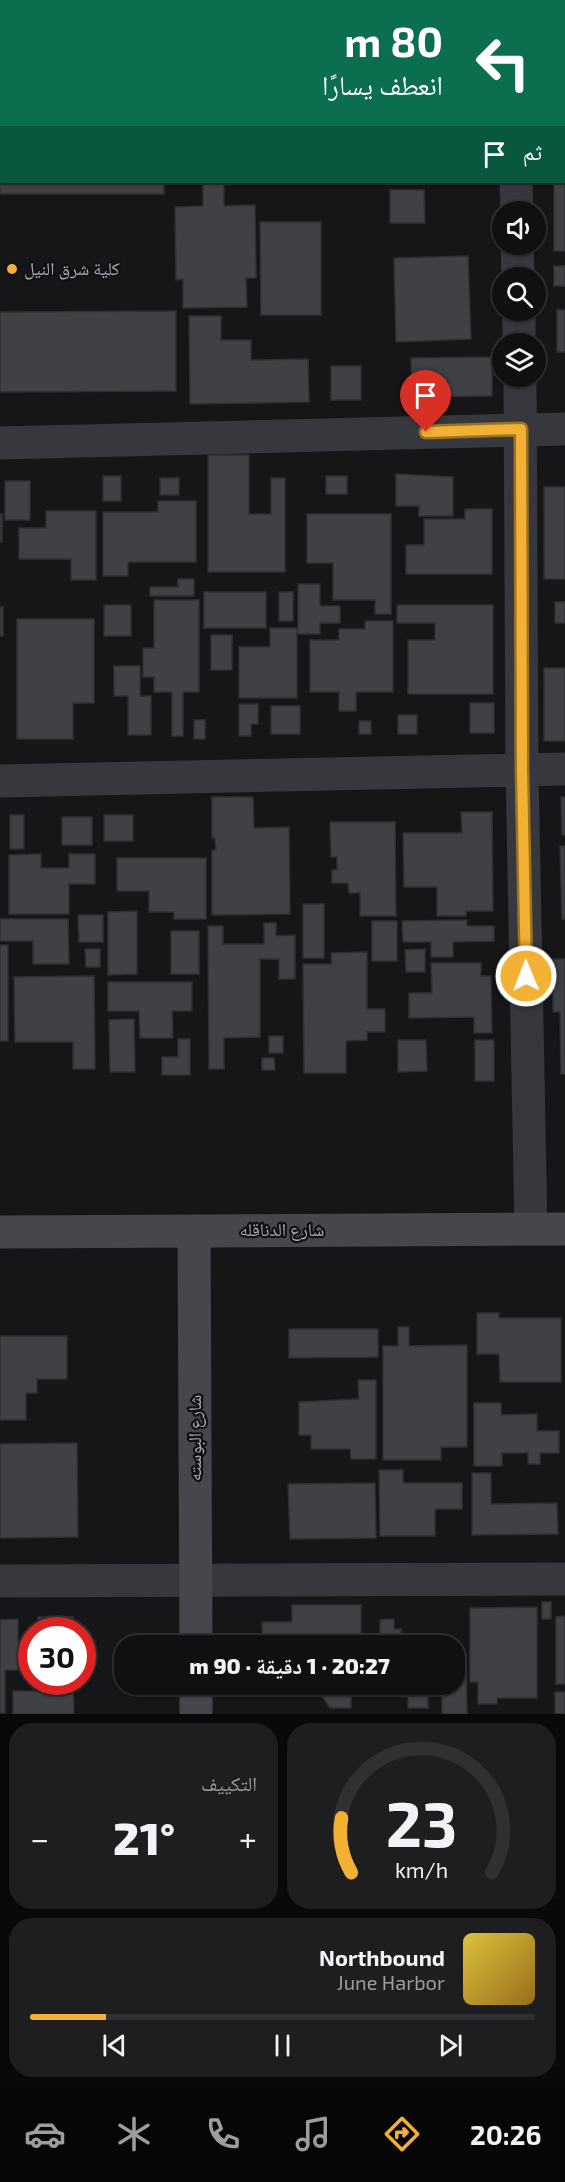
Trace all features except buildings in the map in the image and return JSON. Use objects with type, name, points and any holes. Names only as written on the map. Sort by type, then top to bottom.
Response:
[{"type":"street","points":[[516,183],[517,201]]},
{"type":"street","points":[[520,387],[522,770],[531,1229]]},
{"type":"street","points":[[0,443],[565,429]]},
{"type":"street","points":[[0,781],[565,770]]},
{"type":"street","name":"شارع الدناقله","points":[[0,1232],[565,1229]]},
{"type":"street","name":"شارع البوسته","points":[[194,1231],[196,1635]]},
{"type":"street","points":[[0,1581],[565,1579]]},
{"type":"street","points":[[196,1695],[196,1714]]},
{"type":"place","name":"كلية شرق النيل","points":[[12,269]]},
{"type":"route","points":[[426,432],[521,429],[522,770],[526,976]]}]
